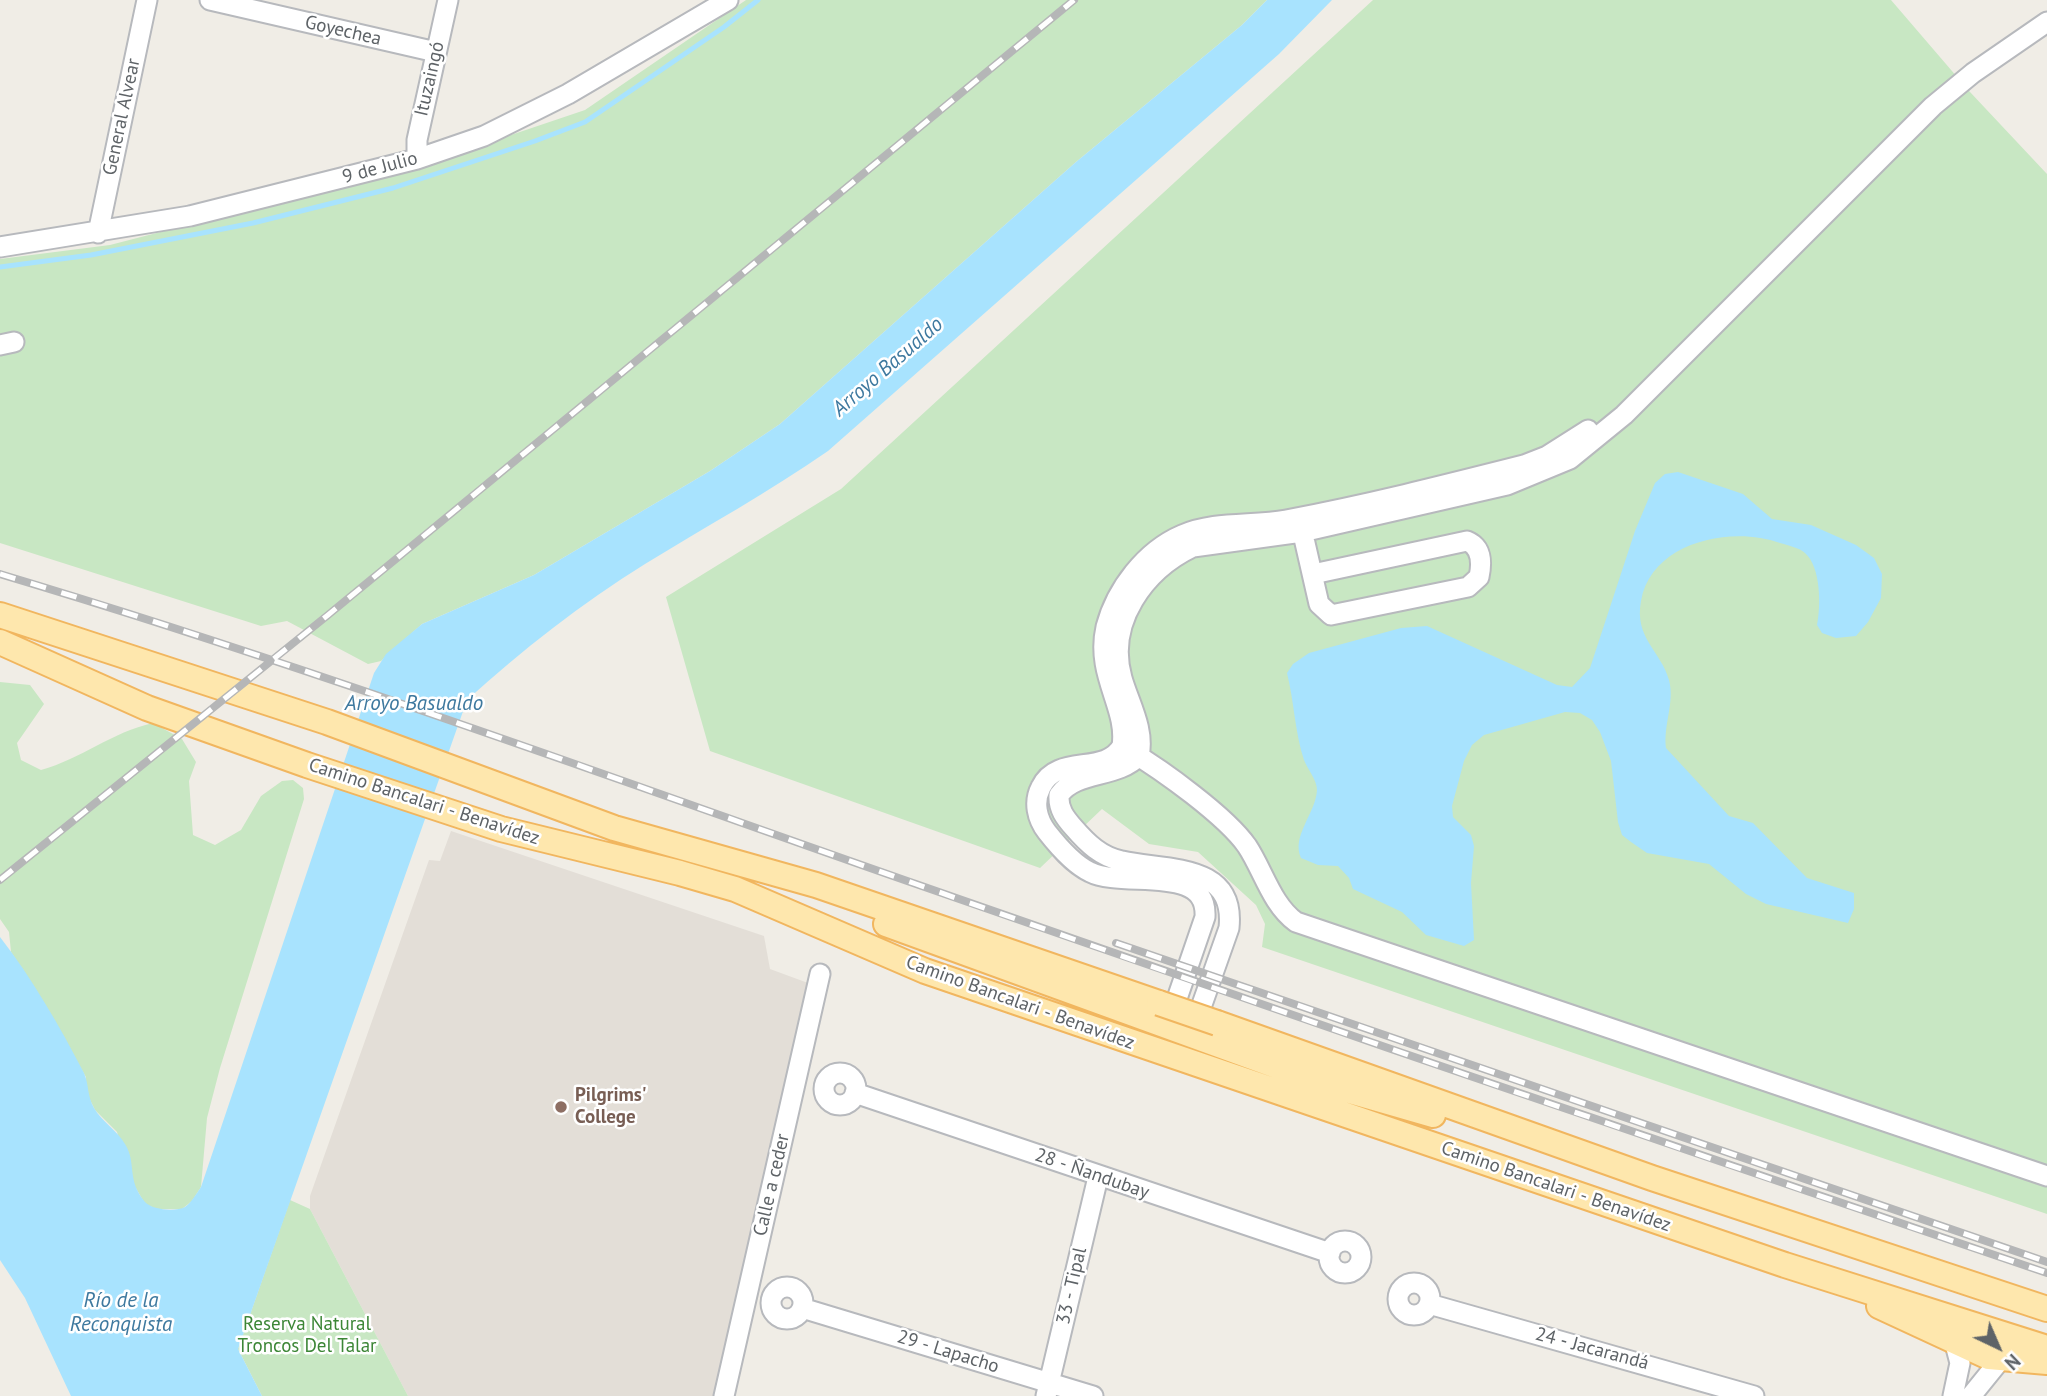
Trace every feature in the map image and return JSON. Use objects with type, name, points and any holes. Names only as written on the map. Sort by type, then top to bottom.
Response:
[{"type":"main road","name":"Camino Bancalari - Benavídez","points":[[0,615],[327,722],[614,828],[764,870],[885,908],[1652,1178],[2047,1309]]},
{"type":"main road","name":"Camino Bancalari - Benavídez","points":[[0,642],[147,708],[307,765],[500,829],[735,889],[925,971],[1785,1265],[2047,1348]]},
{"type":"main road","points":[[764,870],[919,938],[1017,970],[1064,991],[1329,1085],[1467,1124],[1550,1140]]},
{"type":"main road","points":[[735,889],[779,894],[927,954],[1064,991]]},
{"type":"main road","points":[[1329,1085],[1371,1105],[1577,1184],[1618,1208]]},
{"type":"main road","points":[[1785,1265],[1954,1340],[1976,1353],[2001,1359],[2047,1362]]},
{"type":"street","name":"General Alvear","points":[[98,233],[147,0]]},
{"type":"street","name":"Goyechea","points":[[209,0],[436,52]]},
{"type":"street","name":"Ituzaingó","points":[[417,159],[417,140],[448,0]]},
{"type":"street","name":"9 de Julio","points":[[0,247],[190,216],[417,159],[484,136],[512,123],[645,51],[728,0]]},
{"type":"street","points":[[1191,1036],[1229,928],[1227,904],[1213,884],[1190,870],[1108,857],[1088,843],[1063,814],[1058,804],[1059,795],[1072,783],[1119,771],[1139,756],[1141,736],[1121,675],[1119,654],[1123,622],[1139,590],[1163,564],[1193,547],[1507,485],[1548,471],[1570,459],[1624,415],[1933,106],[1973,73],[2047,22]]},
{"type":"street","points":[[1301,524],[1319,604],[1331,615],[1468,587],[1479,577],[1481,570],[1478,550],[1467,541],[1313,574]]},
{"type":"street","points":[[1167,1028],[1205,917],[1203,898],[1188,885],[1105,878],[1088,872],[1072,859],[1043,826],[1037,810],[1039,790],[1055,771],[1107,760],[1118,753],[1122,746],[1123,730],[1105,672],[1104,644],[1112,611],[1131,577],[1163,546],[1182,535],[1216,527],[1301,524]]},
{"type":"street","points":[[1122,746],[1139,756],[1238,835],[1284,911],[1296,922],[2047,1176]]},
{"type":"street","points":[[1072,859],[1088,843]]},
{"type":"street","name":"Calle a ceder","points":[[724,1396],[820,974]]},
{"type":"street","name":"28 - Ñandubay","points":[[855,1093],[1330,1253]]},
{"type":"street","name":"33 - Tipal","points":[[1048,1389],[1098,1177]]},
{"type":"street","name":"24 - Jacarandá","points":[[1429,1304],[1754,1396]]},
{"type":"street","name":"29 - Lapacho","points":[[802,1308],[1048,1389],[1093,1396]]},
{"type":"street","points":[[1953,1396],[1960,1363],[1954,1340]]},
{"type":"street","points":[[1971,1396],[2001,1359]]},
{"type":"shaded area","name":"Pilgrims' College","points":[[451,831],[764,936],[770,969],[808,983],[713,1396],[408,1396],[310,1209],[310,1196],[429,860],[440,861]]},
{"type":"green space","points":[[746,0],[1267,0],[1242,25],[1076,162],[780,424],[710,471],[534,575],[422,624],[381,661],[368,664],[287,621],[261,626],[0,543],[0,259],[110,245],[428,163],[585,110]]},
{"type":"green space","points":[[1373,0],[1891,0],[1970,92],[2047,174],[2047,1214],[1262,947],[1265,924],[1256,905],[1198,852],[1149,844],[1102,809],[1040,868],[710,751],[666,597],[841,489]]},
{"type":"green space","points":[[0,682],[30,685],[44,704],[17,743],[21,760],[41,770],[138,727],[153,723],[182,739],[196,762],[189,781],[193,835],[215,845],[241,830],[261,796],[282,781],[293,780],[303,788],[304,799],[220,1068],[207,1118],[201,1187],[192,1201],[182,1209],[156,1209],[145,1204],[130,1178],[117,1132],[95,1110],[86,1092],[86,1077],[11,952],[9,932],[0,919]]},
{"type":"green space","name":"Reserva Natural Troncos Del Talar","points":[[290,1200],[310,1209],[408,1396],[262,1396],[238,1349]]},
{"type":"water","name":"Arroyo Basualdo","points":[[1267,0],[1332,0],[1279,54],[828,451],[598,595],[531,645],[467,700],[238,1349],[262,1396],[71,1396],[25,1298],[0,1260],[0,937],[65,1038],[84,1073],[94,1108],[118,1134],[129,1151],[133,1179],[139,1194],[153,1207],[170,1210],[185,1207],[201,1187],[374,673],[386,654],[422,624],[534,575],[710,471],[780,424],[1076,162],[1242,25]]},
{"type":"water","points":[[1678,472],[1743,494],[1772,519],[1811,525],[1856,545],[1874,558],[1882,574],[1881,598],[1868,622],[1856,636],[1836,638],[1822,633],[1817,625],[1817,577],[1810,559],[1797,548],[1760,538],[1717,538],[1676,552],[1660,565],[1648,581],[1641,601],[1641,625],[1669,680],[1670,706],[1666,748],[1729,816],[1753,823],[1807,878],[1854,893],[1854,909],[1848,923],[1766,904],[1746,894],[1709,864],[1647,853],[1622,835],[1611,761],[1600,732],[1592,720],[1580,713],[1565,712],[1484,735],[1472,745],[1464,761],[1452,806],[1453,817],[1471,835],[1474,846],[1471,883],[1474,940],[1464,946],[1426,935],[1402,912],[1353,889],[1349,878],[1338,866],[1318,865],[1301,858],[1299,841],[1316,799],[1317,786],[1304,760],[1299,739],[1287,673],[1293,664],[1309,653],[1401,628],[1427,626],[1557,685],[1572,687],[1590,668],[1635,531],[1655,483],[1665,474]]},
{"type":"waterway","points":[[0,267],[91,255],[253,223],[393,188],[535,141],[585,122],[724,27],[758,0]]},
{"type":"railway","points":[[0,880],[328,615],[1074,0]]},
{"type":"railway","points":[[0,574],[231,646],[2047,1273]]},
{"type":"railway","points":[[1116,943],[2047,1262]]},
{"type":"place","name":"Pilgrims' College","points":[[561,1107]]},
{"type":"water label","name":"Río de la Reconquista","points":[[121,1313]]}]
